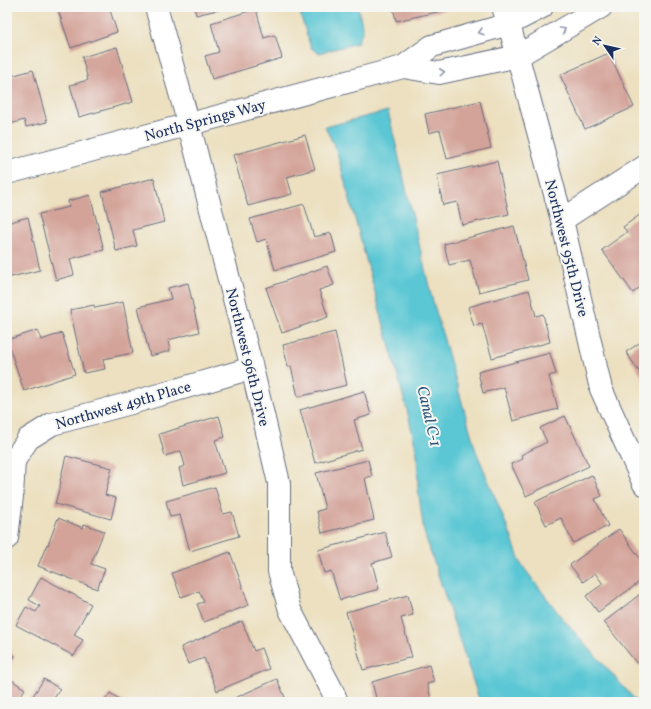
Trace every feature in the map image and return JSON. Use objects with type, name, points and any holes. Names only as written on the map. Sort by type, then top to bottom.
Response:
[{"type":"street","name":"Northwest 96th Drive","points":[[156,7],[189,125],[252,368],[279,483],[279,571],[290,610],[337,702]]},
{"type":"street","name":"North Springs Way","points":[[7,174],[404,67],[432,46],[506,15],[542,7]]},
{"type":"street","name":"North Springs Way","points":[[404,67],[439,73],[518,56],[600,7]]},
{"type":"street","name":"Northwest 95th Drive","points":[[506,15],[562,220],[601,389],[641,471]]},
{"type":"street","points":[[562,220],[644,167]]},
{"type":"street","name":"Northwest 49th Place","points":[[7,538],[14,461],[28,439],[52,424],[132,403],[252,368]]},
{"type":"water","points":[[299,7],[358,7],[363,30],[357,43],[319,53],[311,48]]},
{"type":"water","name":"Canal C-1","points":[[388,111],[430,291],[476,451],[521,564],[562,618],[637,702],[480,702],[424,532],[418,489],[417,453],[407,410],[336,149],[325,127]]},
{"type":"building","points":[[57,7],[109,7],[117,32],[71,48]]},
{"type":"building","points":[[194,7],[226,7],[226,8],[196,15]]},
{"type":"building","points":[[393,7],[455,7],[455,8],[396,21]]},
{"type":"building","points":[[256,9],[264,38],[275,35],[282,58],[212,79],[205,56],[219,52],[211,23]]},
{"type":"building","points":[[117,47],[133,102],[79,117],[70,85],[88,80],[82,57]]},
{"type":"building","points":[[609,53],[634,107],[585,129],[560,75]]},
{"type":"building","points":[[33,70],[47,122],[26,127],[24,120],[7,125],[7,77]]},
{"type":"building","points":[[480,101],[491,148],[447,159],[440,130],[429,133],[425,114]]},
{"type":"building","points":[[305,135],[315,169],[287,177],[292,194],[248,206],[233,155]]},
{"type":"building","points":[[497,161],[509,214],[462,225],[457,202],[443,205],[437,175]]},
{"type":"building","points":[[154,178],[164,222],[133,230],[137,246],[116,251],[102,192]]},
{"type":"building","points":[[90,195],[104,250],[70,259],[74,275],[56,280],[39,214],[69,207],[68,201]]},
{"type":"building","points":[[304,204],[314,237],[331,233],[336,252],[275,270],[266,239],[257,242],[250,219]]},
{"type":"building","points":[[641,214],[644,218],[644,275],[642,277],[644,284],[633,293],[602,250],[627,232],[623,227]]},
{"type":"building","points":[[28,217],[40,270],[7,278],[7,223]]},
{"type":"building","points":[[514,226],[528,280],[479,292],[470,260],[449,265],[444,244]]},
{"type":"building","points":[[327,266],[334,285],[319,290],[328,317],[282,333],[266,288]]},
{"type":"building","points":[[188,283],[199,332],[168,340],[170,351],[150,356],[138,307],[171,299],[168,288]]},
{"type":"building","points":[[529,290],[536,316],[543,314],[550,342],[492,358],[482,324],[474,326],[468,307]]},
{"type":"building","points":[[123,302],[133,353],[103,359],[105,369],[84,373],[70,310],[94,305],[95,308]]},
{"type":"building","points":[[38,330],[41,340],[62,333],[75,374],[24,391],[7,340]]},
{"type":"building","points":[[335,332],[347,385],[298,397],[291,366],[288,367],[283,345]]},
{"type":"building","points":[[644,340],[644,379],[626,352]]},
{"type":"building","points":[[550,353],[556,374],[549,376],[558,409],[513,421],[504,387],[483,393],[478,372]]},
{"type":"building","points":[[364,391],[371,415],[354,420],[362,449],[315,463],[300,410]]},
{"type":"building","points":[[219,416],[225,437],[215,440],[225,473],[183,485],[179,468],[185,466],[181,451],[165,456],[159,434]]},
{"type":"building","points":[[565,416],[589,466],[526,496],[511,464],[523,459],[521,455],[547,442],[540,428]]},
{"type":"building","points":[[66,456],[112,468],[105,495],[116,498],[111,519],[55,504]]},
{"type":"building","points":[[368,460],[372,476],[365,478],[374,520],[322,533],[317,511],[325,509],[316,473]]},
{"type":"building","points":[[592,475],[602,496],[595,499],[608,526],[573,543],[561,518],[546,525],[535,502]]},
{"type":"building","points":[[215,487],[223,514],[232,512],[239,536],[190,551],[180,515],[170,517],[166,501]]},
{"type":"building","points":[[58,518],[83,528],[84,524],[104,531],[91,564],[105,569],[97,589],[38,566]]},
{"type":"building","points":[[619,529],[644,564],[644,579],[598,612],[586,596],[603,584],[595,573],[583,582],[570,565]]},
{"type":"building","points":[[385,532],[392,557],[372,563],[379,589],[340,600],[331,571],[324,573],[318,550]]},
{"type":"building","points":[[230,552],[249,605],[204,622],[197,604],[204,602],[199,591],[181,597],[172,573]]},
{"type":"building","points":[[41,577],[91,604],[74,635],[83,640],[74,656],[16,625],[26,607],[36,612],[40,606],[29,600]]},
{"type":"building","points":[[644,591],[644,660],[638,665],[604,622]]},
{"type":"building","points":[[408,595],[413,615],[401,618],[412,657],[363,670],[346,612]]},
{"type":"building","points":[[242,621],[254,651],[261,648],[269,669],[217,691],[204,658],[188,664],[181,647]]},
{"type":"building","points":[[7,650],[15,656],[7,669]]},
{"type":"building","points":[[429,665],[434,682],[427,684],[432,702],[377,702],[372,682]]},
{"type":"building","points":[[7,677],[25,689],[16,702],[7,702]]},
{"type":"building","points":[[44,679],[60,689],[53,700],[56,702],[29,702]]},
{"type":"building","points":[[277,679],[287,702],[226,702]]},
{"type":"building","points":[[110,693],[124,702],[104,702]]}]
